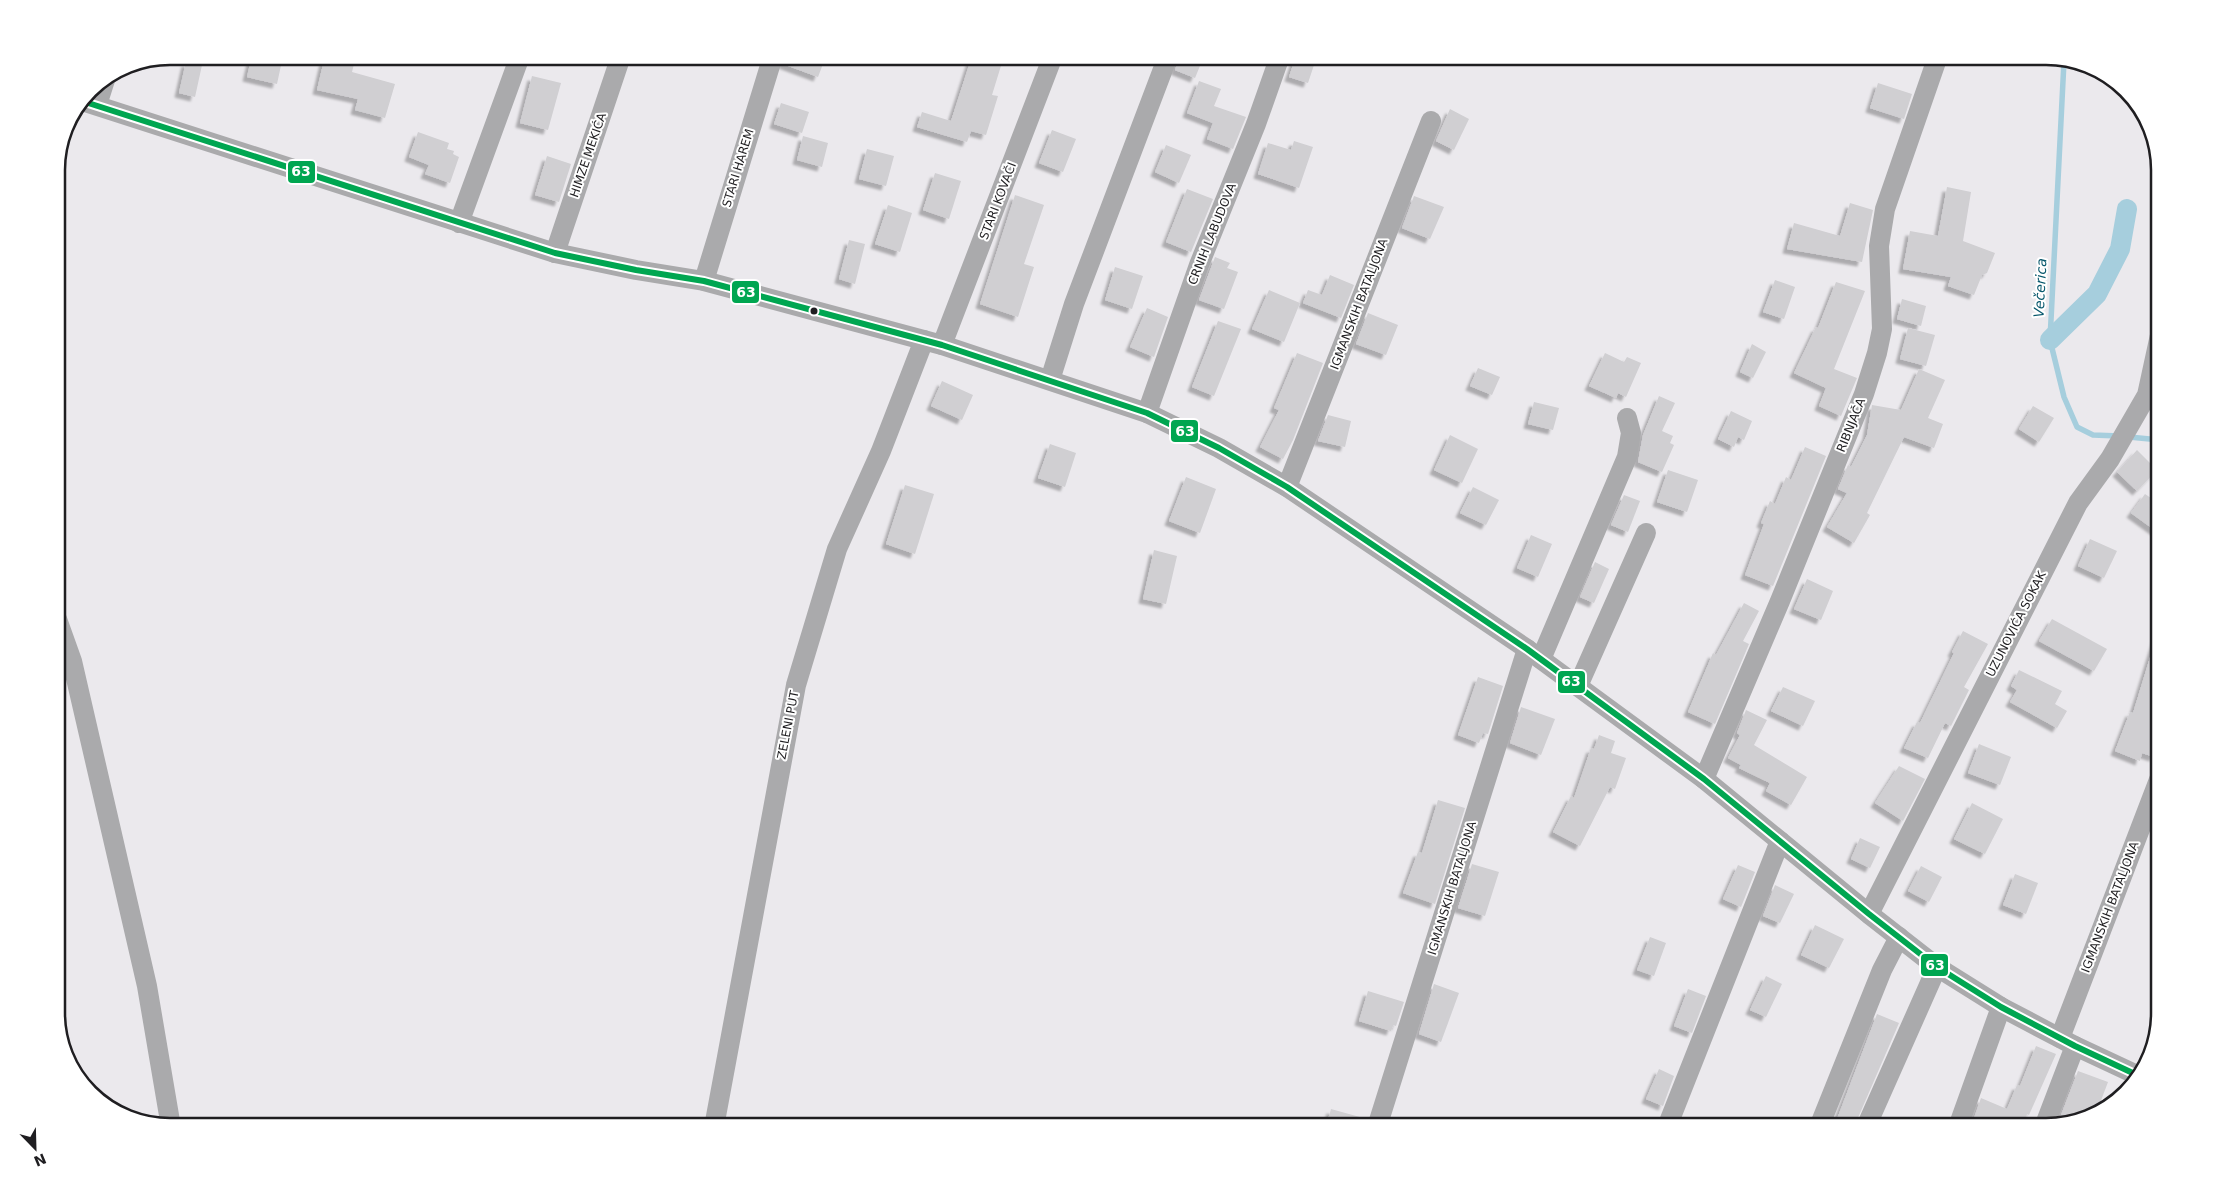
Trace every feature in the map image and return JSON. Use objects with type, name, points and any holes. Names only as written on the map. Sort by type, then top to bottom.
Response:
[{"type":"street","points":[[459,223],[517,65]]},
{"type":"street","name":"HIMZE MEKIĆA","points":[[555,253],[618,65]]},
{"type":"street","name":"STARI HAREM","points":[[704,281],[770,65]]},
{"type":"street","name":"STARI KOVAČI","points":[[933,342],[1049,65]]},
{"type":"street","points":[[1050,380],[1074,304],[1165,65]]},
{"type":"street","name":"CRNIH LABUDOVA","points":[[1147,413],[1199,265],[1256,124],[1277,65]]},
{"type":"street","name":"RIBNJAČA","points":[[1704,779],[1780,601],[1864,394],[1877,353],[1882,329],[1879,246],[1884,210],[1935,65]]},
{"type":"street","points":[[90,103],[555,253],[616,266],[704,281],[933,342],[1147,413],[1219,448],[1287,487],[1534,654],[1704,779],[1937,967],[2001,1007],[2131,1073]]},
{"type":"street","name":"IGMANSKIH BATALJONA","points":[[1287,487],[1430,121]]},
{"type":"street","name":"ZELENI PUT","points":[[716,1118],[796,685],[838,548],[881,451],[933,342]]},
{"type":"street","name":"UZUNOVIĆA SOKAK","points":[[1869,914],[2078,503],[2110,459],[2147,395],[2151,377]]},
{"type":"street","name":"IGMANSKIH BATALJONA","points":[[1380,1118],[1534,654],[1627,457],[1631,432],[1627,418]]},
{"type":"street","points":[[1578,686],[1646,533]]},
{"type":"street","points":[[65,643],[72,661],[145,976],[168,1118]]},
{"type":"street","name":"IGMANSKIH BATALJONA","points":[[2047,1118],[2068,1042],[2151,803]]},
{"type":"street","points":[[1671,1118],[1780,841]]},
{"type":"street","points":[[1823,1118],[1882,970],[1898,937]]},
{"type":"street","points":[[1870,1118],[1937,967]]},
{"type":"street","points":[[1961,1118],[2001,1007]]},
{"type":"building","points":[[185,65],[202,65],[195,97],[179,93]]},
{"type":"building","points":[[250,65],[281,65],[277,84],[247,77]]},
{"type":"building","points":[[323,65],[354,65],[352,72],[395,84],[385,118],[355,110],[358,99],[317,90]]},
{"type":"building","points":[[786,65],[823,65],[818,77]]},
{"type":"building","points":[[969,65],[1001,65],[992,95],[998,96],[986,135],[971,131],[967,142],[917,127],[922,112],[951,121]]},
{"type":"building","points":[[1177,65],[1200,65],[1195,78],[1175,70]]},
{"type":"building","points":[[1293,65],[1314,65],[1308,83],[1289,77]]},
{"type":"building","points":[[532,76],[561,83],[548,130],[520,123]]},
{"type":"building","points":[[1199,81],[1221,89],[1214,106],[1246,117],[1233,149],[1207,139],[1213,123],[1187,113]]},
{"type":"building","points":[[1878,83],[1912,94],[1904,119],[1870,108]]},
{"type":"building","points":[[781,103],[809,112],[802,133],[774,124]]},
{"type":"building","points":[[1450,109],[1469,119],[1454,150],[1436,141]]},
{"type":"building","points":[[1052,130],[1076,139],[1063,172],[1039,163]]},
{"type":"building","points":[[418,132],[449,143],[447,149],[454,151],[453,154],[459,157],[450,183],[425,174],[429,165],[409,157]]},
{"type":"building","points":[[803,136],[828,143],[822,167],[797,160]]},
{"type":"building","points":[[1294,141],[1313,147],[1299,188],[1258,174],[1268,143],[1291,150]]},
{"type":"building","points":[[1166,145],[1191,155],[1179,183],[1155,172]]},
{"type":"building","points":[[867,149],[894,156],[886,186],[859,179]]},
{"type":"building","points":[[547,156],[571,164],[559,202],[535,195]]},
{"type":"building","points":[[935,173],[961,181],[949,219],[923,210]]},
{"type":"building","points":[[1947,187],[1971,192],[1963,241],[1995,253],[1987,273],[1982,275],[1974,295],[1948,286],[1951,277],[1903,269],[1910,231],[1938,236]]},
{"type":"building","points":[[1187,189],[1213,199],[1191,252],[1166,242]]},
{"type":"building","points":[[1015,195],[1044,205],[1024,264],[1034,267],[1018,317],[980,304]]},
{"type":"building","points":[[1414,196],[1444,207],[1430,239],[1402,228]]},
{"type":"building","points":[[1850,203],[1873,210],[1862,262],[1787,249],[1794,223],[1840,236]]},
{"type":"building","points":[[888,205],[912,213],[900,252],[875,244]]},
{"type":"building","points":[[849,240],[865,244],[855,284],[839,279]]},
{"type":"building","points":[[1215,257],[1230,263],[1227,268],[1238,272],[1224,309],[1199,300]]},
{"type":"building","points":[[1115,267],[1143,276],[1132,309],[1105,300]]},
{"type":"building","points":[[1330,275],[1354,285],[1341,318],[1303,303],[1308,290],[1322,295]]},
{"type":"building","points":[[1775,280],[1795,287],[1784,319],[1763,312]]},
{"type":"building","points":[[1836,282],[1865,291],[1834,369],[1857,378],[1841,416],[1819,406],[1826,388],[1794,373],[1816,327],[1818,328]]},
{"type":"building","points":[[1269,290],[1300,303],[1284,342],[1252,329]]},
{"type":"building","points":[[1902,299],[1926,306],[1921,326],[1897,319]]},
{"type":"building","points":[[1147,308],[1168,317],[1154,357],[1130,347]]},
{"type":"building","points":[[1368,313],[1398,325],[1386,355],[1356,344]]},
{"type":"building","points":[[1218,321],[1241,329],[1214,396],[1192,387]]},
{"type":"building","points":[[1908,328],[1935,335],[1926,366],[1900,359]]},
{"type":"building","points":[[1752,344],[1766,352],[1753,378],[1740,372]]},
{"type":"building","points":[[1297,353],[1323,363],[1293,440],[1283,459],[1260,447],[1279,410],[1274,408]]},
{"type":"building","points":[[1605,353],[1624,362],[1627,357],[1641,363],[1626,397],[1618,393],[1616,398],[1589,386]]},
{"type":"building","points":[[1478,368],[1500,377],[1492,395],[1470,386]]},
{"type":"building","points":[[1919,369],[1945,380],[1928,418],[1943,424],[1934,448],[1904,437],[1867,513],[1870,515],[1854,543],[1827,527],[1847,493],[1838,489],[1848,465],[1851,467],[1867,435],[1872,405],[1901,410]]},
{"type":"building","points":[[942,381],[973,395],[962,420],[931,406]]},
{"type":"building","points":[[1659,396],[1675,403],[1662,431],[1673,436],[1670,443],[1674,445],[1662,472],[1638,462],[1643,435]]},
{"type":"building","points":[[1534,402],[1559,408],[1553,430],[1528,424]]},
{"type":"building","points":[[2033,406],[2054,418],[2039,442],[2019,429]]},
{"type":"building","points":[[1731,411],[1752,421],[1744,440],[1738,437],[1734,447],[1718,439]]},
{"type":"building","points":[[1328,415],[1351,421],[1345,447],[1318,441]]},
{"type":"building","points":[[1450,435],[1478,449],[1462,483],[1434,470]]},
{"type":"building","points":[[1050,444],[1076,453],[1065,487],[1038,478]]},
{"type":"building","points":[[1805,447],[1826,456],[1773,586],[1745,575],[1764,524],[1761,523],[1770,501],[1775,504],[1786,477],[1791,480]]},
{"type":"building","points":[[2137,450],[2151,464],[2151,476],[2137,491],[2117,472]]},
{"type":"building","points":[[1668,470],[1698,480],[1687,512],[1657,502]]},
{"type":"building","points":[[1186,477],[1216,489],[1200,533],[1169,521]]},
{"type":"building","points":[[905,485],[934,494],[915,554],[886,544]]},
{"type":"building","points":[[1473,487],[1499,500],[1486,525],[1460,513]]},
{"type":"building","points":[[2145,494],[2151,498],[2151,527],[2131,513]]},
{"type":"building","points":[[1624,495],[1640,501],[1628,532],[1611,525]]},
{"type":"building","points":[[1531,535],[1552,544],[1538,577],[1517,568]]},
{"type":"building","points":[[2090,539],[2117,551],[2104,578],[2078,566]]},
{"type":"building","points":[[1154,550],[1177,556],[1166,604],[1143,599]]},
{"type":"building","points":[[1595,562],[1609,569],[1594,603],[1580,597]]},
{"type":"building","points":[[1807,579],[1833,591],[1821,620],[1794,609]]},
{"type":"building","points":[[1744,603],[1759,611],[1743,641],[1749,644],[1715,724],[1688,712],[1713,653],[1716,655]]},
{"type":"building","points":[[2052,619],[2107,649],[2094,671],[2039,641]]},
{"type":"building","points":[[1963,631],[1988,644],[1964,687],[1969,690],[1951,726],[1945,723],[1928,758],[1904,748],[1917,722],[1920,723]]},
{"type":"building","points":[[2151,654],[2151,756],[2142,753],[2140,761],[2115,751],[2130,712],[2133,713]]},
{"type":"building","points":[[2019,670],[2062,691],[2055,704],[2067,711],[2057,728],[2010,702],[2017,690],[2011,686]]},
{"type":"building","points":[[1478,677],[1503,686],[1488,734],[1483,733],[1479,743],[1458,735]]},
{"type":"building","points":[[1783,687],[1815,701],[1803,726],[1771,711]]},
{"type":"building","points":[[1521,707],[1555,719],[1541,755],[1510,743]]},
{"type":"building","points":[[1746,710],[1767,720],[1754,745],[1807,777],[1791,805],[1766,791],[1770,783],[1739,768],[1741,765],[1728,758],[1740,735],[1737,733]]},
{"type":"building","points":[[1599,735],[1615,741],[1611,753],[1626,758],[1615,789],[1610,787],[1580,846],[1553,832],[1571,796],[1574,798],[1591,748],[1594,749]]},
{"type":"building","points":[[1979,744],[2011,757],[2000,785],[1968,773]]},
{"type":"building","points":[[1899,766],[1925,779],[1903,821],[1875,803]]},
{"type":"building","points":[[1438,800],[1465,808],[1435,904],[1403,893],[1418,852],[1422,853]]},
{"type":"building","points":[[1972,803],[2003,819],[1985,854],[1954,839]]},
{"type":"building","points":[[1860,838],[1880,847],[1870,868],[1851,859]]},
{"type":"building","points":[[1472,864],[1499,872],[1485,916],[1458,908]]},
{"type":"building","points":[[1738,865],[1755,872],[1741,907],[1723,899]]},
{"type":"building","points":[[1921,866],[1942,877],[1929,902],[1908,891]]},
{"type":"building","points":[[2015,874],[2038,883],[2026,914],[2003,905]]},
{"type":"building","points":[[1775,885],[1794,894],[1780,923],[1763,916]]},
{"type":"building","points":[[1815,925],[1844,939],[1829,968],[1801,955]]},
{"type":"building","points":[[1650,937],[1666,943],[1654,976],[1637,970]]},
{"type":"building","points":[[1766,976],[1782,984],[1766,1017],[1750,1010]]},
{"type":"building","points":[[1434,984],[1459,993],[1441,1042],[1419,1034]]},
{"type":"building","points":[[1688,989],[1706,996],[1692,1033],[1674,1026]]},
{"type":"building","points":[[1368,991],[1404,1002],[1396,1026],[1393,1025],[1391,1031],[1359,1021]]},
{"type":"building","points":[[1877,1014],[1899,1023],[1858,1118],[1837,1118]]},
{"type":"building","points":[[2036,1046],[2056,1054],[2029,1115],[2027,1114],[2025,1118],[1974,1118],[1981,1098],[2007,1109],[2017,1085],[2020,1086]]},
{"type":"building","points":[[1659,1069],[1674,1076],[1663,1106],[1646,1099]]},
{"type":"building","points":[[2078,1071],[2108,1082],[2100,1102],[2086,1110],[2060,1117]]},
{"type":"building","points":[[1331,1109],[1363,1118],[1328,1118]]},
{"type":"waterway","name":"Večerica","points":[[2064,67],[2050,340],[2064,397],[2077,427],[2093,435],[2119,436]]},
{"type":"waterway","points":[[2050,340],[2097,294],[2120,249],[2127,209]]},
{"type":"waterway","name":"Večerica","points":[[2129,437],[2151,439]]},
{"type":"transit line","name":"63","points":[[89,103],[555,253],[636,270],[704,281],[942,345],[1147,413],[1219,448],[1287,487],[1527,649],[1704,779],[1937,967],[2001,1007],[2075,1046],[2132,1073]]}]
